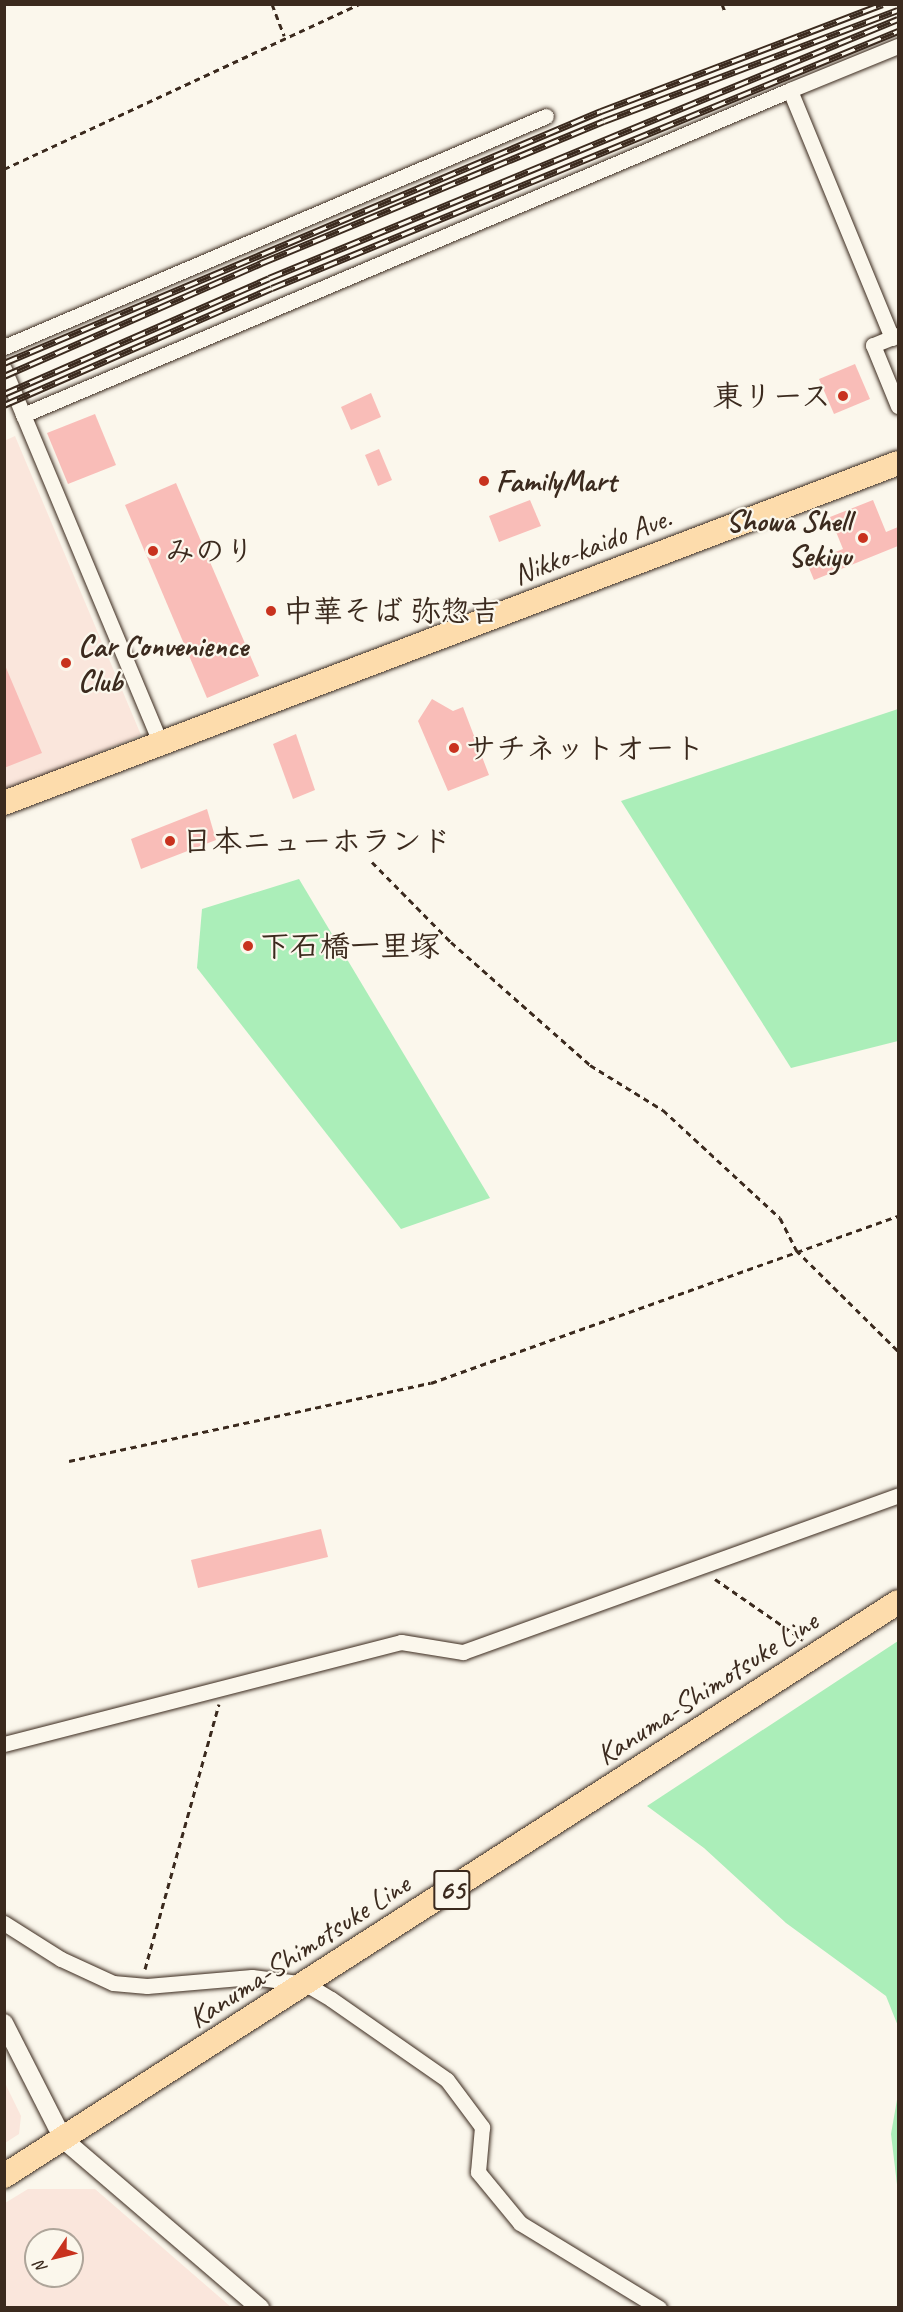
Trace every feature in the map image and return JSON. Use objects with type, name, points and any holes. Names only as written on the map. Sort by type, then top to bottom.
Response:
[{"type":"main road","name":"Nikko-kaido Ave.","points":[[4,803],[898,463]]},
{"type":"main road","name":"Kanuma-Shimotsuke Line","points":[[4,2176],[898,1602]]},
{"type":"street","points":[[22,415],[898,46]]},
{"type":"street","points":[[790,90],[895,337],[873,345],[898,406]]},
{"type":"street","points":[[4,347],[546,116]]},
{"type":"street","points":[[4,369],[161,744]]},
{"type":"street","points":[[4,1744],[401,1642],[463,1652],[898,1496]]},
{"type":"street","points":[[4,1923],[60,1959],[113,1983],[140,1986],[252,1977],[306,1984],[376,2027],[447,2079],[482,2127],[478,2172],[520,2223],[578,2263],[626,2285],[659,2307]]},
{"type":"street","points":[[4,2023],[63,2139],[260,2307]]},
{"type":"path","points":[[272,4],[284,36]]},
{"type":"path","points":[[4,169],[284,36],[360,4]]},
{"type":"path","points":[[722,4],[725,12]]},
{"type":"path","points":[[372,862],[451,942],[590,1065],[663,1110],[780,1218],[796,1250],[898,1352]]},
{"type":"path","points":[[69,1461],[431,1383],[796,1250],[898,1216]]},
{"type":"path","points":[[699,1567],[821,1652]]},
{"type":"path","points":[[140,1986],[223,1688]]},
{"type":"shaded area","points":[[15,436],[141,735],[5,792],[4,441]]},
{"type":"shaded area","points":[[4,2081],[21,2116],[19,2134],[5,2143]]},
{"type":"shaded area","points":[[28,2189],[95,2189],[231,2307],[5,2307],[5,2203]]},
{"type":"green space","points":[[898,709],[898,1041],[791,1068],[621,801]]},
{"type":"green space","points":[[299,879],[490,1198],[401,1229],[197,968],[202,909]]},
{"type":"green space","points":[[898,1641],[898,2026],[886,1996],[786,1923],[704,1848],[647,1806]]},
{"type":"green space","points":[[898,2094],[898,2193],[891,2134]]},
{"type":"building","points":[[855,364],[870,399],[834,414],[819,379]]},
{"type":"building","points":[[371,393],[381,417],[351,430],[341,407]]},
{"type":"building","points":[[95,414],[116,465],[68,484],[47,433]]},
{"type":"building","points":[[379,449],[392,480],[378,486],[365,455]]},
{"type":"building","points":[[176,483],[259,676],[207,698],[125,505]]},
{"type":"building","points":[[530,500],[541,526],[499,542],[489,516]]},
{"type":"building","points":[[873,500],[886,532],[898,527],[898,546],[814,580],[807,563],[843,549],[830,517]]},
{"type":"building","points":[[4,663],[42,753],[4,768]]},
{"type":"building","points":[[432,699],[453,711],[463,707],[489,775],[448,791],[418,721]]},
{"type":"building","points":[[296,734],[315,790],[293,799],[273,744]]},
{"type":"building","points":[[207,809],[216,840],[141,869],[131,839]]},
{"type":"building","points":[[321,1529],[328,1557],[198,1588],[191,1560]]},
{"type":"railway","points":[[4,363],[601,111],[882,4]]},
{"type":"railway","points":[[4,376],[261,263],[604,121],[898,10]]},
{"type":"railway","points":[[4,394],[269,278],[898,19]]},
{"type":"railway","points":[[4,405],[272,288],[898,31]]},
{"type":"place","name":"東リース","points":[[843,396]]},
{"type":"place","name":"FamilyMart","points":[[484,481]]},
{"type":"place","name":"Showa Shell Sekiyu","points":[[863,538]]},
{"type":"place","name":"みのり","points":[[153,551]]},
{"type":"place","name":"中華そば 弥惣吉","points":[[271,611]]},
{"type":"place","name":"Car Convenience Club","points":[[66,663]]},
{"type":"place","name":"サチネットオート","points":[[454,748]]},
{"type":"place","name":"日本ニューホランド","points":[[170,841]]},
{"type":"place","name":"下石橋一里塚","points":[[248,946]]}]
